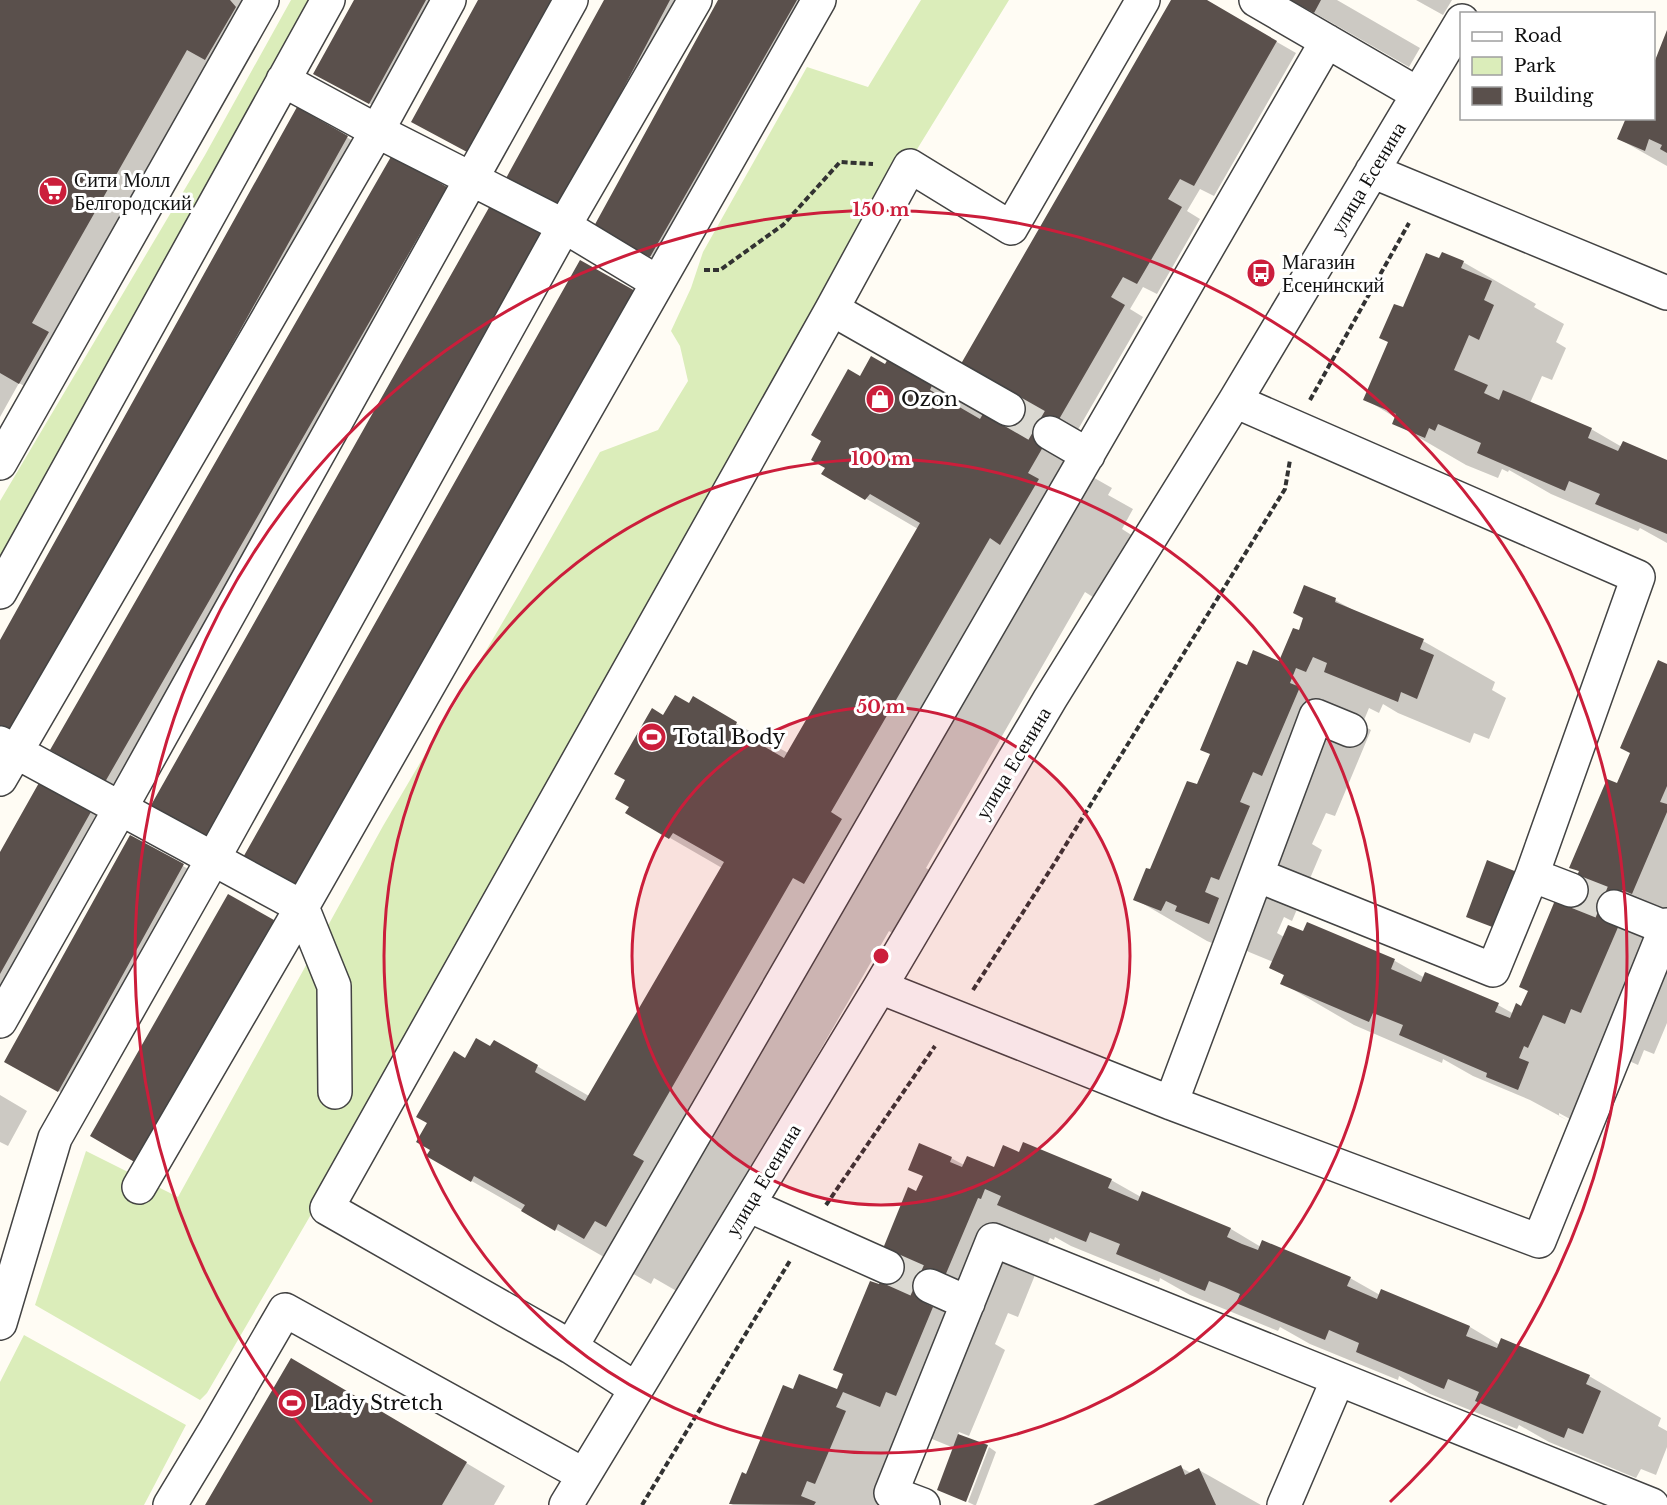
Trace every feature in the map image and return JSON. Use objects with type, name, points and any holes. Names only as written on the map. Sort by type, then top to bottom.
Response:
[{"type":"street","points":[[0,463],[262,0]]},
{"type":"street","points":[[0,592],[328,0]]},
{"type":"street","points":[[335,1092],[334,986],[302,907],[120,808],[5,758],[377,132],[449,0]]},
{"type":"street","points":[[0,1021],[571,0]]},
{"type":"street","points":[[0,1323],[55,1138],[213,859],[564,226],[695,0]]},
{"type":"street","points":[[139,1187],[302,907],[819,0]]},
{"type":"street","points":[[636,1389],[571,1347],[327,1208],[910,166],[1011,228],[1143,0]]},
{"type":"street","points":[[1256,0],[1418,94]]},
{"type":"street","name":"улица Есенина","points":[[566,1505],[880,987],[1050,699],[1235,400],[1460,23]]},
{"type":"street","points":[[571,1347],[1327,41]]},
{"type":"street","points":[[283,80],[377,132],[472,178],[661,277]]},
{"type":"street","points":[[1372,171],[1667,293]]},
{"type":"street","points":[[832,309],[1008,409]]},
{"type":"street","points":[[1235,400],[1638,577],[1532,875],[1492,970],[1257,875]]},
{"type":"street","points":[[1050,433],[1088,455]]},
{"type":"street","points":[[1171,1103],[1316,716],[1350,730]]},
{"type":"street","points":[[1532,875],[1571,890]]},
{"type":"street","points":[[880,987],[1171,1103],[1539,1241],[1666,926],[1614,907]]},
{"type":"street","points":[[747,1205],[887,1267]]},
{"type":"street","points":[[923,1505],[891,1493],[993,1240],[1652,1505]]},
{"type":"street","points":[[930,1286],[968,1303]]},
{"type":"street","points":[[170,1505],[285,1310],[584,1475]]},
{"type":"street","points":[[1284,1505],[1338,1379]]},
{"type":"path","points":[[661,277],[720,270],[783,225],[840,162],[910,166]]},
{"type":"path","points":[[642,1505],[807,1232],[955,1017],[1054,864],[1285,489],[1295,428],[1426,193]]},
{"type":"green space","points":[[291,0],[309,0],[0,558],[0,501],[205,155]]},
{"type":"green space","points":[[921,0],[1009,0],[834,284],[355,1139],[207,1393],[200,1400],[35,1305],[86,1151],[178,1197],[383,826],[600,452],[658,430],[688,381],[680,346],[671,331],[691,288],[703,252],[807,67],[868,87]]},
{"type":"green space","points":[[24,1335],[186,1425],[144,1505],[0,1505],[0,1382]]},
{"type":"building","name":"Сити Молл Белгородский","points":[[0,0],[230,0],[236,7],[205,60],[187,50],[32,323],[49,332],[19,384],[0,373]]},
{"type":"building","points":[[354,0],[426,0],[369,104],[313,74]]},
{"type":"building","points":[[478,0],[551,0],[467,152],[411,122]]},
{"type":"building","points":[[604,0],[670,0],[558,212],[505,180]]},
{"type":"building","points":[[718,0],[797,0],[650,257],[593,228]]},
{"type":"building","points":[[1171,0],[1207,0],[1277,41],[1194,186],[1180,179],[1168,199],[1182,207],[1137,284],[1123,277],[1111,297],[1125,305],[1028,473],[1039,479],[1000,545],[990,538],[831,812],[842,819],[804,884],[793,878],[633,1155],[644,1161],[606,1227],[595,1221],[584,1239],[558,1224],[555,1231],[521,1211],[525,1205],[474,1176],[471,1182],[426,1156],[430,1150],[416,1142],[427,1123],[416,1117],[454,1051],[465,1058],[476,1038],[490,1046],[494,1040],[538,1065],[535,1072],[585,1101],[724,862],[673,833],[669,839],[625,813],[629,807],[615,799],[625,780],[614,774],[652,708],[663,715],[675,695],[689,703],[693,696],[737,722],[734,729],[784,758],[920,523],[870,494],[865,500],[821,474],[825,468],[811,460],[821,441],[811,435],[848,369],[860,376],[871,356],[885,364],[889,357],[933,383],[930,390],[980,419],[984,412],[958,369]]},
{"type":"building","points":[[1290,0],[1321,0],[1314,13]]},
{"type":"building","points":[[1667,30],[1667,153],[1660,149],[1662,145],[1649,139],[1645,151],[1617,139],[1625,120],[1655,120],[1655,60]]},
{"type":"building","points":[[297,107],[348,136],[14,737],[0,729],[0,640]]},
{"type":"building","points":[[392,155],[447,187],[105,782],[50,750]]},
{"type":"building","points":[[491,204],[546,235],[205,838],[150,807]]},
{"type":"building","points":[[1442,252],[1464,261],[1461,268],[1492,281],[1484,300],[1494,305],[1479,340],[1469,335],[1454,370],[1488,385],[1484,393],[1499,400],[1503,390],[1592,428],[1588,438],[1618,451],[1623,441],[1667,460],[1667,534],[1595,504],[1600,494],[1569,481],[1565,491],[1477,453],[1481,443],[1438,424],[1435,431],[1429,428],[1425,438],[1392,424],[1396,414],[1363,400],[1388,342],[1379,338],[1394,304],[1403,307],[1426,253],[1439,258]]},
{"type":"building","points":[[580,260],[637,292],[298,893],[241,861]]},
{"type":"building","points":[[1304,585],[1336,598],[1335,602],[1424,639],[1420,649],[1434,655],[1417,699],[1401,692],[1398,702],[1324,672],[1327,663],[1313,657],[1306,672],[1296,668],[1290,683],[1300,687],[1262,776],[1253,772],[1240,802],[1250,806],[1219,880],[1211,877],[1205,892],[1219,898],[1209,924],[1175,911],[1177,906],[1166,901],[1161,911],[1133,900],[1146,868],[1150,869],[1187,781],[1197,784],[1210,754],[1200,750],[1237,661],[1247,665],[1253,650],[1279,661],[1293,628],[1299,630],[1303,618],[1293,613]]},
{"type":"building","points":[[1658,660],[1667,664],[1667,786],[1660,802],[1667,804],[1667,812],[1632,894],[1622,890],[1609,921],[1619,925],[1581,1013],[1571,1009],[1565,1024],[1543,1015],[1528,1048],[1524,1046],[1519,1058],[1529,1062],[1518,1090],[1486,1077],[1487,1073],[1399,1035],[1403,1025],[1373,1013],[1369,1022],[1280,984],[1284,975],[1269,968],[1288,925],[1303,931],[1307,922],[1395,959],[1391,969],[1421,982],[1425,972],[1499,1003],[1495,1012],[1510,1018],[1516,1003],[1521,1006],[1528,991],[1519,987],[1556,898],[1566,902],[1579,871],[1569,868],[1607,779],[1617,783],[1630,753],[1620,748]]},
{"type":"building","points":[[40,781],[92,810],[0,974],[0,852]]},
{"type":"building","points":[[130,835],[184,864],[58,1092],[4,1062]]},
{"type":"building","points":[[1487,860],[1517,872],[1495,928],[1466,917]]},
{"type":"building","points":[[228,894],[281,924],[143,1167],[90,1136]]},
{"type":"building","points":[[1023,1142],[1112,1179],[1108,1188],[1138,1201],[1142,1191],[1231,1228],[1227,1237],[1242,1244],[1258,1250],[1262,1240],[1351,1277],[1347,1286],[1377,1299],[1381,1289],[1470,1326],[1466,1336],[1497,1348],[1501,1338],[1590,1375],[1586,1384],[1601,1391],[1583,1434],[1568,1428],[1564,1438],[1475,1401],[1479,1392],[1448,1379],[1444,1389],[1356,1352],[1359,1343],[1329,1330],[1325,1340],[1236,1303],[1240,1294],[1224,1287],[1209,1281],[1205,1291],[1116,1254],[1120,1244],[1090,1232],[1086,1242],[997,1205],[1001,1196],[985,1189],[981,1199],[978,1198],[945,1276],[930,1286],[923,1302],[933,1307],[896,1396],[886,1392],[880,1407],[843,1392],[836,1407],[846,1411],[815,1484],[807,1481],[801,1496],[816,1502],[814,1505],[729,1504],[742,1472],[746,1474],[783,1385],[793,1389],[799,1374],[837,1389],[843,1374],[833,1370],[870,1281],[879,1284],[887,1267],[882,1251],[908,1187],[916,1191],[923,1176],[908,1170],[919,1143],[952,1157],[950,1162],[962,1167],[967,1156],[994,1167],[1003,1145],[1019,1152]]},
{"type":"building","points":[[291,1358],[467,1462],[442,1505],[205,1505]]},
{"type":"building","points":[[958,1434],[988,1445],[966,1502],[937,1490]]},
{"type":"building","points":[[1181,1465],[1185,1475],[1199,1468],[1216,1505],[1093,1505]]},
{"type":"tunnel","points":[[1008,409],[1050,433]]},
{"type":"tunnel","points":[[1571,890],[1614,907]]},
{"type":"tunnel","points":[[887,1267],[930,1286]]},
{"type":"place","name":"Сити Молл Белгородский","points":[[53,191]]},
{"type":"place","name":"Магазин Есенинский","points":[[1261,273]]},
{"type":"place","name":"Ozon","points":[[880,399]]},
{"type":"place","name":"Total Body","points":[[652,737]]},
{"type":"place","name":"Lady Stretch","points":[[292,1403]]}]
